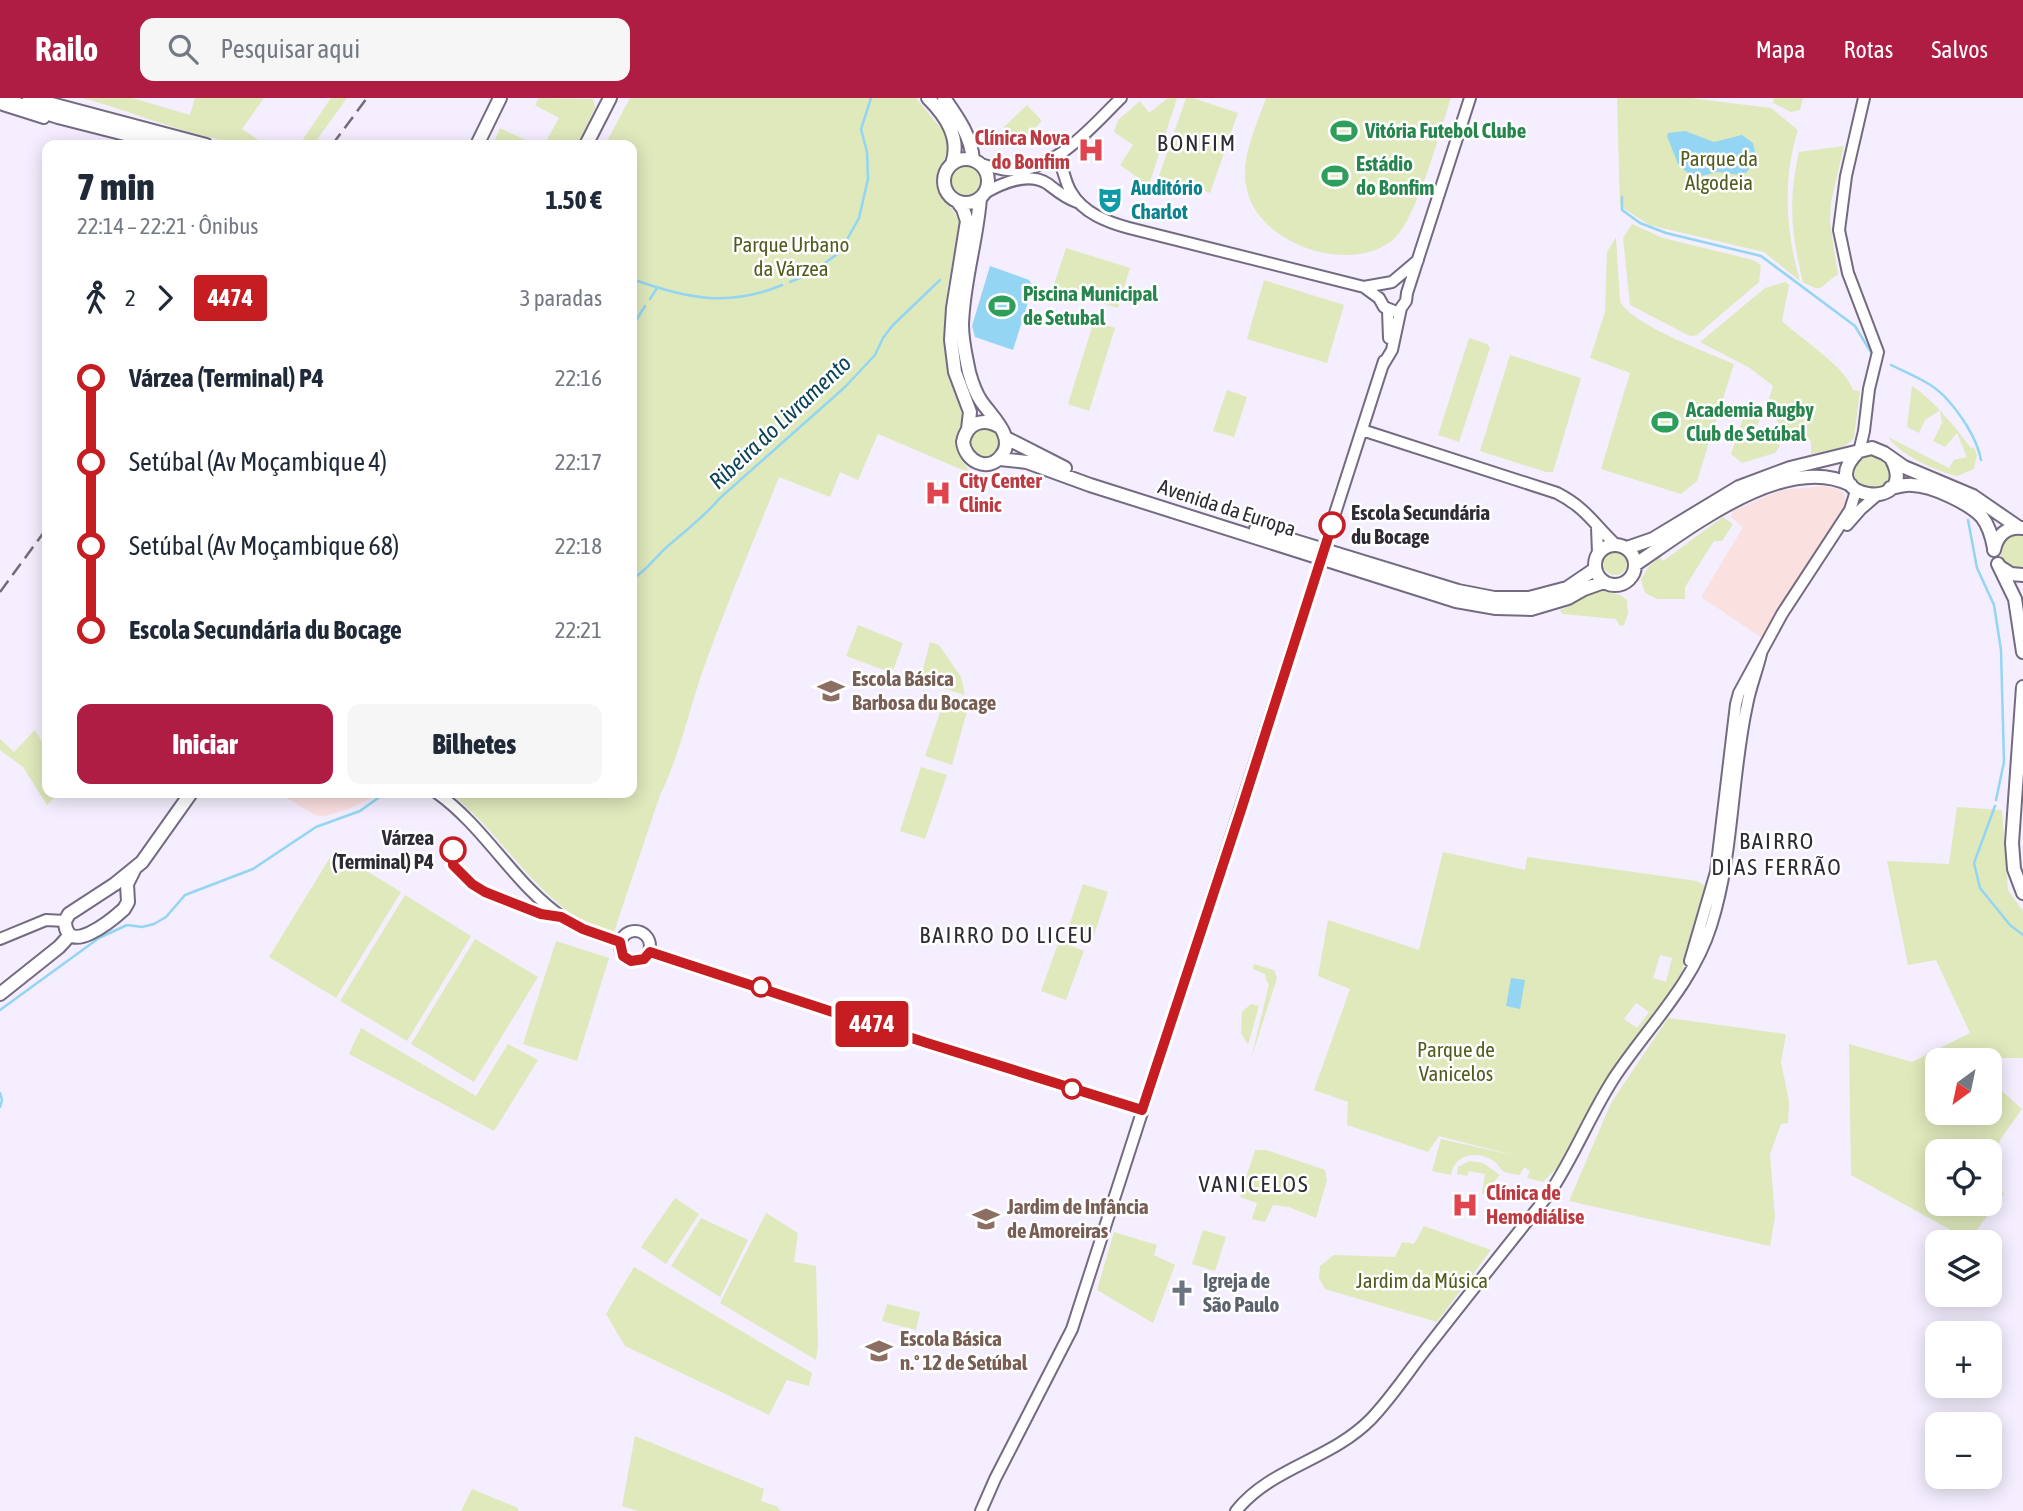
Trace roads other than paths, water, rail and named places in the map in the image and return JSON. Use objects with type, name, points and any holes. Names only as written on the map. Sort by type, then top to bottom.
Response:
[{"type":"main road","points":[[0,98],[50,115],[148,140]]},
{"type":"main road","points":[[29,98],[186,140]]},
{"type":"main road","points":[[56,98],[159,133]]},
{"type":"main road","points":[[479,140],[500,98]]},
{"type":"main road","points":[[928,98],[951,127],[956,152],[944,183],[950,195],[963,209],[967,221],[953,308],[951,340],[955,372],[970,412],[963,442],[969,456],[982,464],[1000,459],[1007,447],[1003,433],[986,421],[968,429]]},
{"type":"main road","points":[[944,98],[962,124],[977,162],[988,176],[988,184],[982,196],[969,203],[957,201]]},
{"type":"main road","points":[[588,140],[604,102]]},
{"type":"main road","points":[[952,164],[966,159],[977,162]]},
{"type":"main road","name":"Avenida da Europa","points":[[982,196],[962,325],[964,349],[972,385],[1003,433],[1057,465],[1082,475],[1458,591],[1494,598],[1529,598],[1567,587],[1595,569]]},
{"type":"main road","points":[[1604,582],[1595,569],[1598,554],[1603,548],[1653,539],[1739,486],[1790,468],[1872,448],[1892,460],[1973,496],[2020,527]]},
{"type":"main road","points":[[1858,452],[1848,466],[1847,476],[1853,488],[1869,496],[1876,496],[1890,488],[1914,485],[1926,487],[1971,507],[1982,518],[1990,533],[1998,564],[2015,599],[2023,652]]},
{"type":"main road","name":"Avenida da Europa","points":[[1000,459],[1027,462],[1090,485],[1456,601],[1496,608],[1531,609],[1568,598],[1604,582],[1615,585],[1625,583],[1633,576],[1636,564],[1721,508],[1748,494],[1779,483],[1827,477],[1840,480],[1853,488]]},
{"type":"main road","points":[[1890,488],[1896,474],[1892,460]]},
{"type":"main road","points":[[1994,548],[2004,531],[2020,527]]},
{"type":"main road","points":[[1621,546],[1632,552],[1636,564]]},
{"type":"main road","points":[[1998,564],[2011,574],[2023,575]]},
{"type":"main road","points":[[2023,687],[2012,843],[2014,869],[2023,893]]},
{"type":"main road","points":[[135,869],[69,914],[65,929],[70,935],[84,937],[121,912],[128,902],[126,894],[129,879],[188,798]]},
{"type":"main road","points":[[110,886],[121,888],[126,894]]},
{"type":"main road","points":[[0,994],[70,935]]},
{"type":"street","points":[[977,162],[1015,170],[1035,166],[1069,150],[1121,98]]},
{"type":"street","points":[[1383,365],[1392,350],[1401,308],[1406,301],[1470,98]]},
{"type":"street","points":[[1858,452],[1878,352],[1848,273],[1839,230],[1846,177],[1864,98]]},
{"type":"street","points":[[0,104],[48,120],[90,125]]},
{"type":"street","points":[[982,196],[996,187],[1027,178],[1046,183],[1060,181],[1069,150]]},
{"type":"street","points":[[1047,160],[1058,162],[1079,203]]},
{"type":"street","points":[[981,1511],[1072,1329],[1383,365],[1390,328],[1388,310],[1379,298],[1364,287],[1107,221],[1064,197],[1046,183],[1038,172],[1047,160]]},
{"type":"street","points":[[1379,298],[1388,283],[1418,260]]},
{"type":"street","points":[[1364,287],[1388,283],[1401,285],[1407,293]]},
{"type":"street","points":[[1388,310],[1401,308]]},
{"type":"street","points":[[1362,430],[1558,493],[1583,508],[1597,527],[1621,546]]},
{"type":"street","points":[[1864,431],[1878,450]]},
{"type":"street","points":[[1829,546],[1833,534],[1850,510],[1853,488]]},
{"type":"street","points":[[1236,1511],[1265,1483],[1327,1452],[1352,1436],[1379,1409],[1549,1194],[1568,1166],[1595,1110],[1615,1078],[1682,984],[1716,872],[1736,704],[1747,678],[1782,614],[1829,546],[1876,496]]},
{"type":"street","points":[[1597,527],[1598,554]]},
{"type":"street","points":[[443,798],[552,909],[583,929],[620,942]]},
{"type":"street","points":[[0,939],[46,920],[65,921]]},
{"type":"street","points":[[629,932],[639,932],[649,940],[650,952],[644,959],[631,961],[623,956],[620,942],[629,932]]},
{"type":"street","points":[[650,952],[1142,1110]]},
{"type":"water","points":[[1685,131],[1714,142],[1742,135],[1753,143],[1756,156],[1747,172],[1740,175],[1718,172],[1693,178],[1678,164],[1667,136],[1668,133]]},
{"type":"water","name":"Piscina Municipal de Setubal","points":[[990,266],[1029,280],[1033,286],[1013,350],[975,337],[972,326]]},
{"type":"water","points":[[1511,978],[1525,980],[1520,1009],[1506,1006]]},
{"type":"waterway","points":[[790,282],[811,273],[840,252],[859,218],[868,179],[867,152],[861,129],[871,98]]},
{"type":"waterway","points":[[1622,197],[1622,210],[1640,223],[1666,233],[1761,256],[1855,326],[1872,354]]},
{"type":"waterway","name":"Ribeira do Livramento","points":[[637,576],[845,387],[875,355],[893,325],[940,280]]},
{"type":"waterway","points":[[637,281],[670,291],[707,298],[743,296],[782,285]]},
{"type":"waterway","points":[[650,299],[657,288]]},
{"type":"waterway","points":[[637,319],[645,306]]},
{"type":"waterway","points":[[1891,365],[1927,383],[1945,397],[1967,426],[1981,460]]},
{"type":"waterway","points":[[1968,520],[1977,568],[1994,605],[2001,650],[2004,762],[1996,800]]},
{"type":"waterway","name":"Ribeira do Livramento","points":[[0,1010],[99,938],[127,925],[142,927],[154,924],[166,917],[185,895],[253,869],[316,827],[360,811],[378,798]]},
{"type":"waterway","points":[[1995,806],[1974,863],[1980,888],[2010,925],[2023,935]]},
{"type":"waterway","name":"Ribeira do Livramento","points":[[0,1093],[0,1107]]},
{"type":"railway","points":[[336,140],[367,98]]},
{"type":"railway","points":[[0,592],[42,535]]},
{"type":"place","name":"Vitória Futebol Clube","points":[[1344,131]]},
{"type":"place","name":"Clínica Nova do Bonfim","points":[[1091,150]]},
{"type":"place","name":"Estádio do Bonfim","points":[[1335,176]]},
{"type":"place","name":"Auditório Charlot","points":[[1110,200]]},
{"type":"place","name":"Piscina Municipal de Setubal","points":[[1002,306]]},
{"type":"place","name":"Academia Rugby Club de Setúbal","points":[[1665,422]]},
{"type":"place","name":"City Center Clinic","points":[[938,493]]},
{"type":"place","name":"Escola Secundária du Bocage","points":[[1332,525]]},
{"type":"place","name":"Escola Básica Barbosa du Bocage","points":[[831,691]]},
{"type":"place","name":"Várzea (Terminal) P4","points":[[453,850]]},
{"type":"place","name":"Clínica de Hemodiálise","points":[[1465,1205]]},
{"type":"place","name":"Jardim de Infância de Amoreiras","points":[[986,1219]]},
{"type":"place","name":"Igreja de São Paulo","points":[[1182,1293]]},
{"type":"place","name":"Escola Básica n.º 12 de Setúbal","points":[[879,1351]]},
{"type":"district","name":"BONFIM","points":[[1197,143]]},
{"type":"district","name":"BAIRRO DIAS FERRÃO","points":[[1777,854]]},
{"type":"district","name":"BAIRRO DO LICEU","points":[[1007,935]]},
{"type":"district","name":"VANICELOS","points":[[1254,1184]]},
{"type":"park label","name":"Parque da Algodeia","points":[[1719,171]]},
{"type":"park label","name":"Parque Urbano da Várzea","points":[[791,257]]},
{"type":"park label","name":"Parque de Vanicelos","points":[[1456,1062]]},
{"type":"park label","name":"Jardim da Música","points":[[1422,1281]]}]
